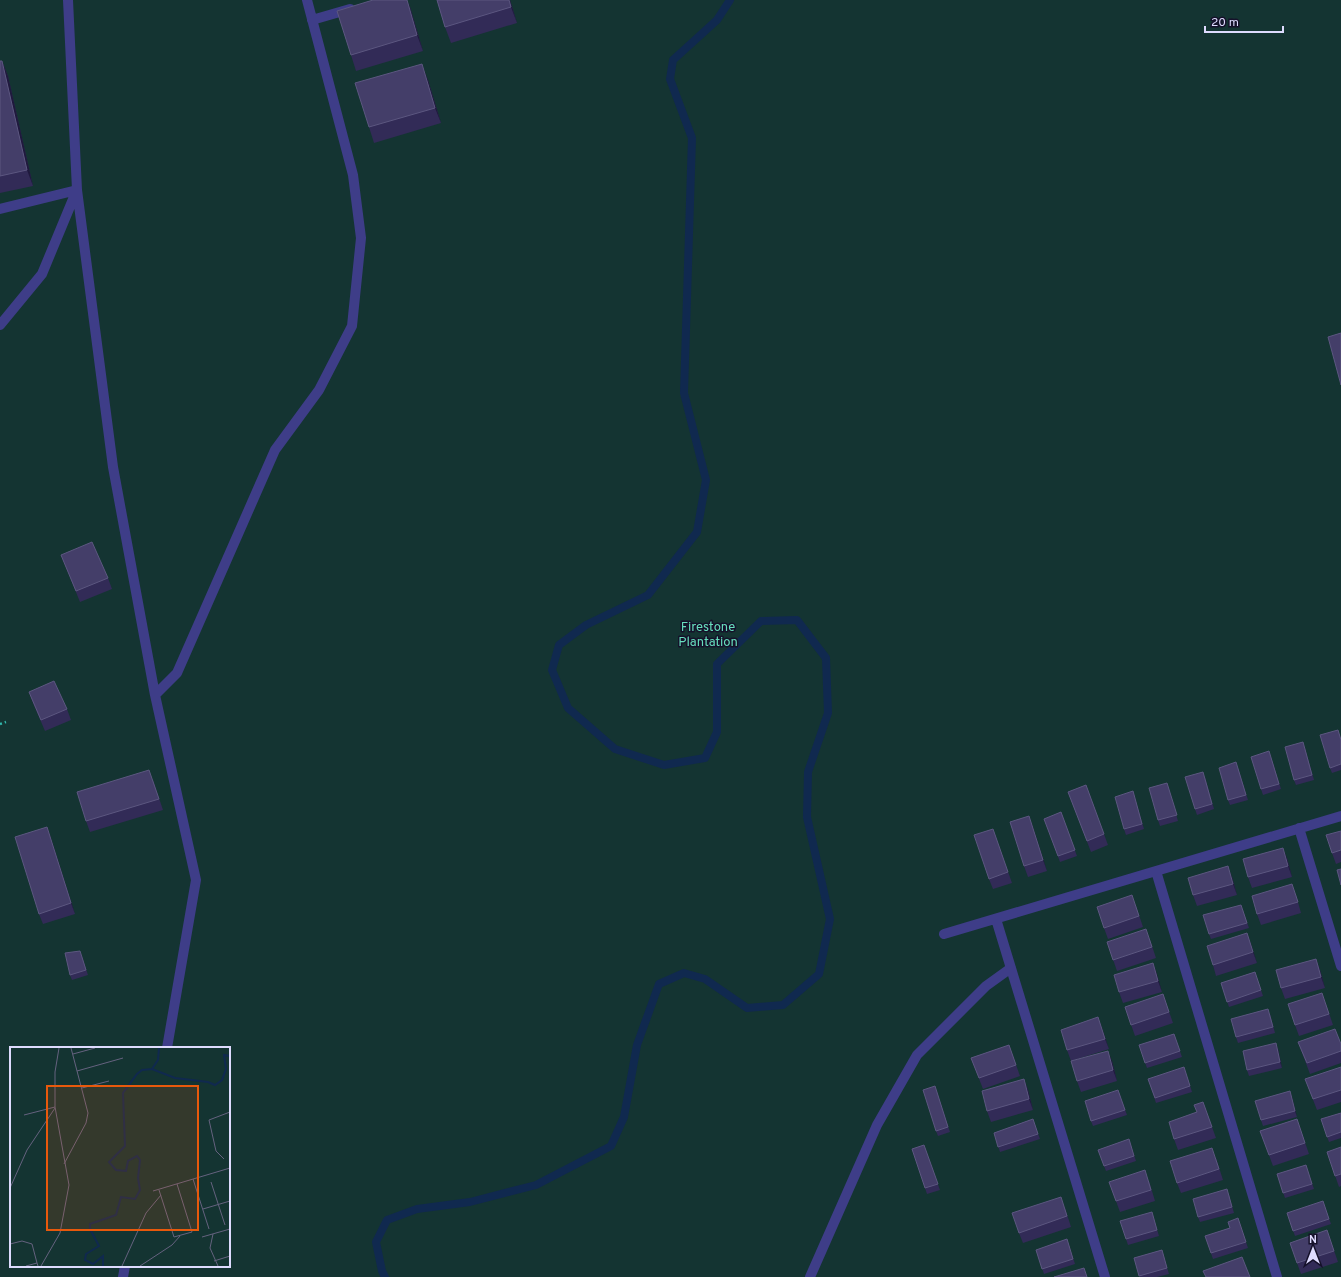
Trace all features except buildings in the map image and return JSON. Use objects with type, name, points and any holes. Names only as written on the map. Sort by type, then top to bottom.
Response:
[{"type":"street","points":[[68,0],[77,190],[113,467],[155,695],[196,880],[167,1047]]},
{"type":"street","points":[[155,695],[177,673],[275,450],[319,390],[352,326],[361,238],[353,175],[307,0]]},
{"type":"street","points":[[312,20],[362,6]]},
{"type":"street","points":[[0,209],[77,190]]},
{"type":"street","points":[[0,325],[42,274],[77,190]]},
{"type":"street","points":[[944,934],[1341,816]]},
{"type":"street","points":[[1299,828],[1341,966]]},
{"type":"street","points":[[1156,871],[1277,1277]]},
{"type":"street","points":[[996,919],[1105,1277]]},
{"type":"street","points":[[810,1277],[877,1125],[917,1056],[986,986],[1011,968]]},
{"type":"street","points":[[122,1277],[125,1267]]},
{"type":"path","points":[[0,724],[6,722]]},
{"type":"green space","name":"Firestone Plantation","points":[[0,0],[1341,0],[1341,1277],[0,1277]]},
{"type":"waterway","points":[[385,1277],[382,1271],[376,1242],[387,1220],[417,1209],[470,1202],[536,1185],[611,1146],[624,1117],[637,1045],[659,984],[684,973],[705,979],[747,1008],[783,1005],[819,974],[830,919],[807,817],[808,772],[828,713],[826,658],[797,620],[761,621],[717,664],[717,732],[705,758],[664,765],[615,749],[568,708],[552,670],[559,645],[586,625],[648,595],[697,532],[706,480],[684,393],[692,138],[670,79],[673,60],[717,20],[730,0]]}]
